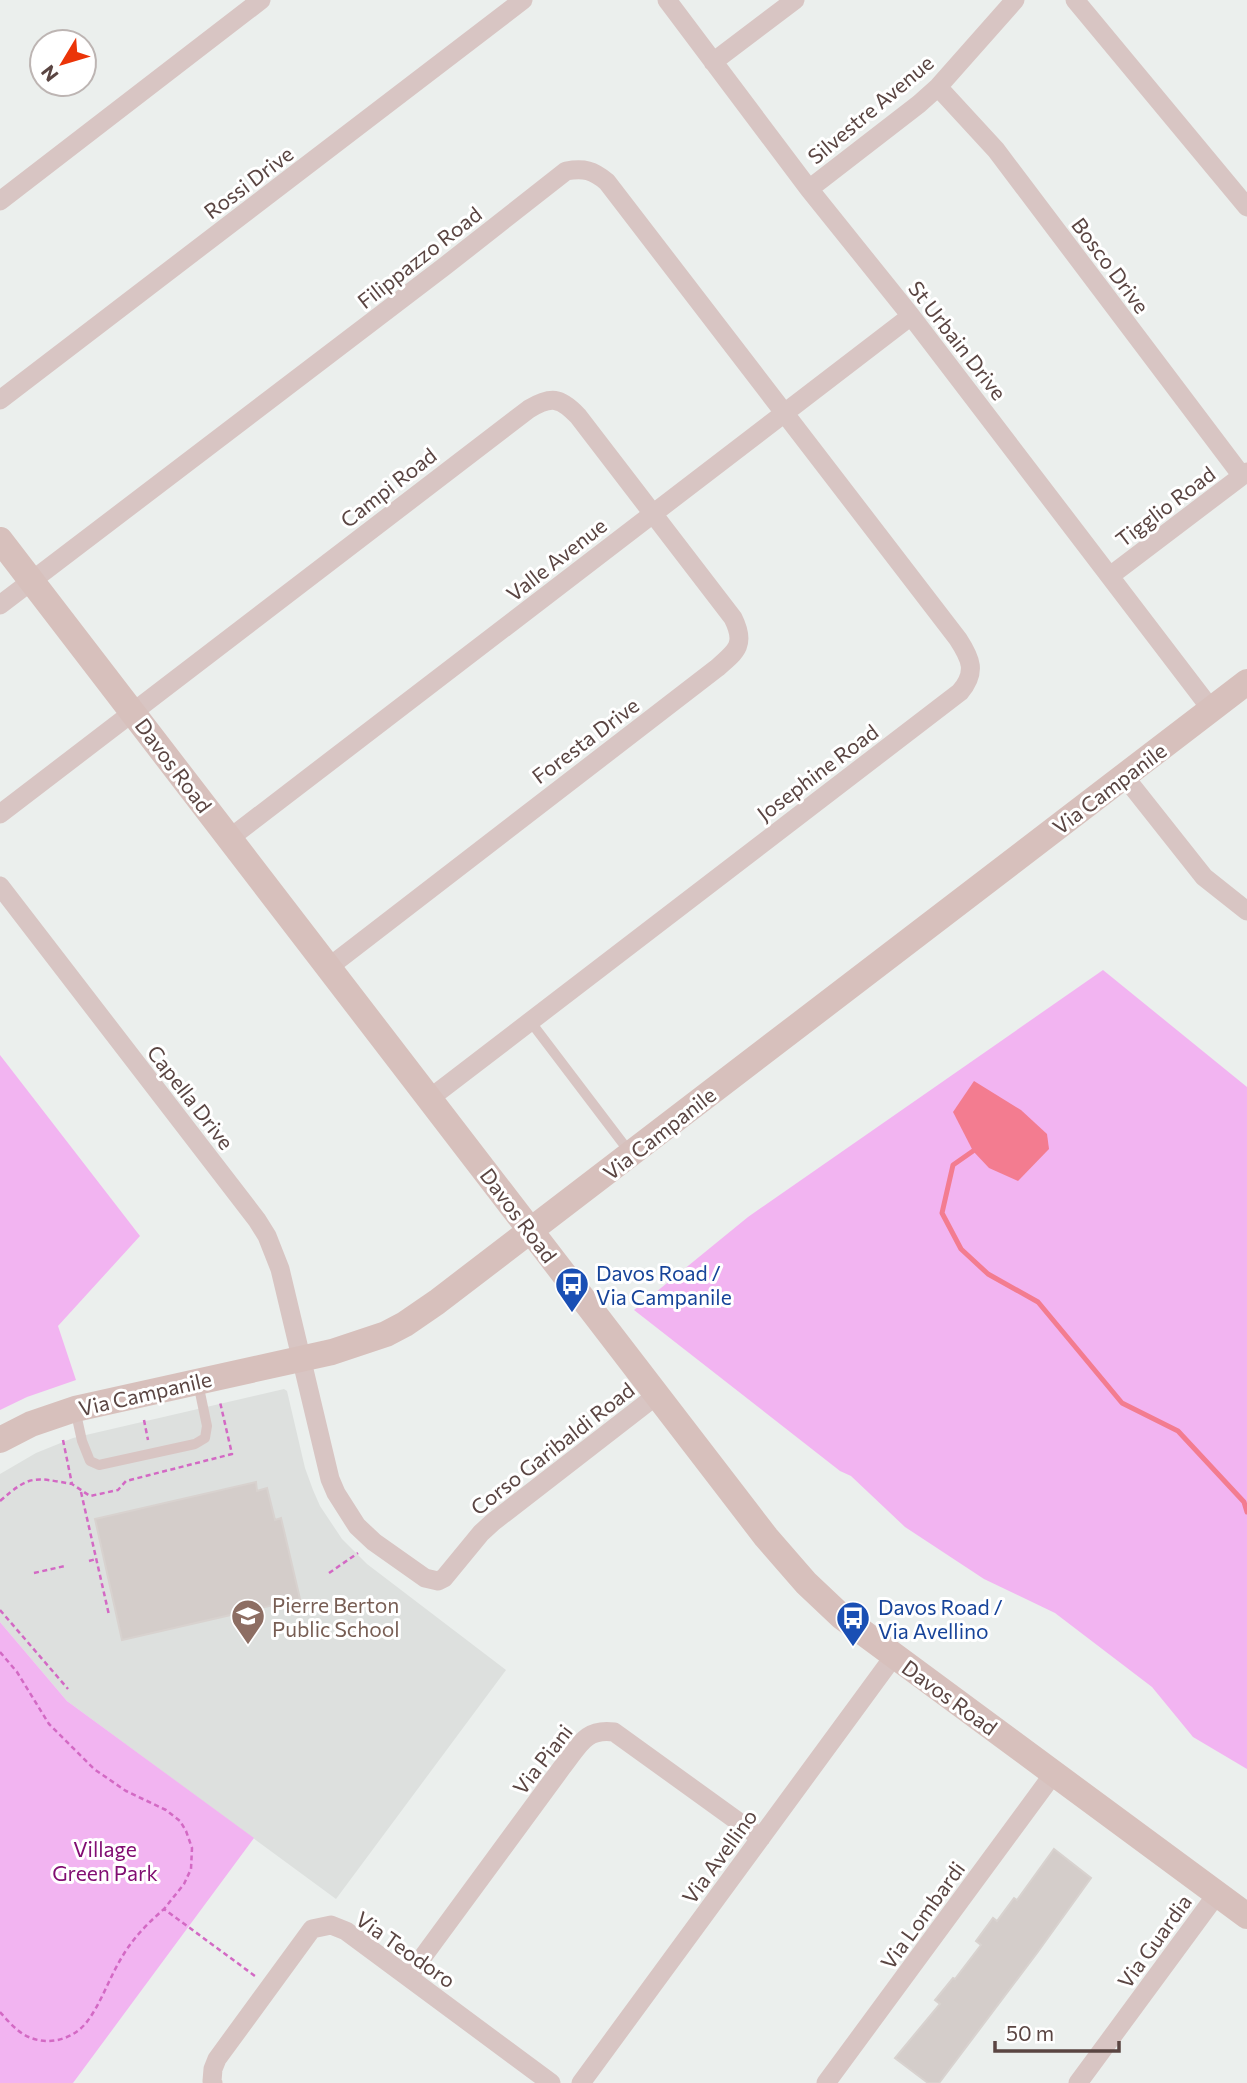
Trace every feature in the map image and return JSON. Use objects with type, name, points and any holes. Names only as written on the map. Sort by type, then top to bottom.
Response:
[{"type":"street","points":[[0,201],[261,0]]},
{"type":"street","name":"Rossi Drive","points":[[0,400],[523,0]]},
{"type":"street","name":"St Urbain Drive","points":[[667,0],[809,189],[911,316],[1211,709]]},
{"type":"street","points":[[713,62],[795,0]]},
{"type":"street","name":"Silvestre Avenue","points":[[809,189],[938,87],[1015,0]]},
{"type":"street","points":[[1075,0],[1247,207]]},
{"type":"street","name":"Bosco Drive","points":[[938,87],[996,150],[1244,474]]},
{"type":"street","name":"Filippazzo Road","points":[[0,605],[566,171],[582,168],[595,172],[607,182],[784,412]]},
{"type":"street","name":"Valle Avenue","points":[[230,838],[911,316]]},
{"type":"street","name":"Campi Road","points":[[133,712],[528,409],[544,400],[566,404],[653,513]]},
{"type":"street","name":"Josephine Road","points":[[429,1099],[960,692],[968,683],[971,670],[969,656],[958,639],[784,412]]},
{"type":"street","name":"Tigglio Road","points":[[1111,576],[1244,474]]},
{"type":"street","name":"Foresta Drive","points":[[329,967],[733,655],[739,645],[740,632],[733,618],[653,513]]},
{"type":"street","name":"Davos Road","points":[[0,540],[766,1537],[806,1583],[842,1617],[1247,1916]]},
{"type":"street","name":"Via Campanile","points":[[0,1440],[31,1424],[75,1409],[332,1352],[405,1324],[438,1302],[1247,682]]},
{"type":"street","points":[[0,814],[133,712]]},
{"type":"street","points":[[1124,776],[1189,861],[1204,877],[1247,911]]},
{"type":"street","name":"Capella Drive","points":[[0,886],[257,1220],[267,1236],[280,1269],[301,1358]]},
{"type":"street","name":"Corso Garibaldi Road","points":[[301,1358],[330,1479],[342,1505],[357,1526],[374,1542],[431,1581],[444,1577],[493,1522],[657,1395]]},
{"type":"street","name":"Via Avellino","points":[[581,2083],[894,1656]]},
{"type":"street","name":"Via Piani","points":[[408,1977],[563,1766],[592,1732],[614,1732],[761,1838]]},
{"type":"street","name":"Via Lombardi","points":[[826,2083],[1054,1773]]},
{"type":"street","name":"Via Guardia","points":[[1078,2083],[1217,1894]]},
{"type":"street","name":"Via Teodoro","points":[[214,2083],[213,2069],[217,2059],[312,1929],[331,1925],[346,1931],[551,2083]]},
{"type":"lane","points":[[530,1021],[631,1154]]},
{"type":"lane","points":[[75,1409],[82,1441],[90,1461],[99,1465],[195,1444],[205,1437],[207,1426],[197,1380]]},
{"type":"path","points":[[202,1462],[232,1454],[220,1402]]},
{"type":"path","points":[[144,1420],[149,1446]]},
{"type":"path","points":[[0,1501],[17,1486],[32,1480],[72,1484]]},
{"type":"path","points":[[80,1490],[109,1615]]},
{"type":"path","points":[[329,1573],[358,1553]]},
{"type":"path","points":[[89,1561],[96,1559]]},
{"type":"path","points":[[34,1573],[65,1566]]},
{"type":"path","points":[[0,1610],[68,1689]]},
{"type":"path","points":[[0,1653],[17,1672],[49,1724],[94,1769],[126,1791],[166,1810],[180,1821],[192,1848],[191,1869],[184,1884],[123,1954],[93,2013],[72,2036],[57,2041],[41,2041],[24,2035],[0,2012]]},
{"type":"path","points":[[164,1909],[255,1976]]},
{"type":"shaded area","points":[[974,1081],[1021,1110],[1047,1134],[1049,1149],[1018,1181],[989,1168],[973,1151],[953,1112]]},
{"type":"shaded area","name":"Pierre Berton Public School","points":[[284,1389],[287,1391],[305,1468],[313,1490],[320,1506],[342,1539],[367,1564],[506,1670],[336,1899],[67,1701],[0,1622],[0,1474],[36,1453],[73,1438]]},
{"type":"green space","points":[[1103,970],[1247,1087],[1247,1769],[1193,1737],[1152,1687],[1055,1613],[984,1579],[905,1527],[851,1476],[840,1471],[634,1310],[748,1217]]},
{"type":"green space","points":[[0,1055],[140,1236],[58,1326],[76,1380],[27,1397],[0,1410]]},
{"type":"green space","name":"Village Green Park","points":[[0,1622],[67,1701],[254,1838],[73,2083],[0,2083]]},
{"type":"building","points":[[256,1482],[257,1491],[267,1488],[275,1520],[281,1518],[300,1599],[122,1640],[95,1519]]},
{"type":"building","points":[[1054,1849],[1091,1878],[939,2083],[928,2083],[895,2058],[940,2004],[935,2000],[981,1945],[976,1941],[993,1918],[997,1921],[1014,1898],[1017,1900]]},
{"type":"waterway","points":[[973,1151],[953,1165],[942,1213],[961,1249],[988,1274],[1038,1302],[1122,1403],[1178,1431],[1244,1502],[1247,1512]]},
{"type":"place","name":"Davos Road / Via Campanile","points":[[572,1314]]},
{"type":"place","name":"Pierre Berton Public School","points":[[248,1646]]},
{"type":"place","name":"Davos Road / Via Avellino","points":[[853,1648]]}]
